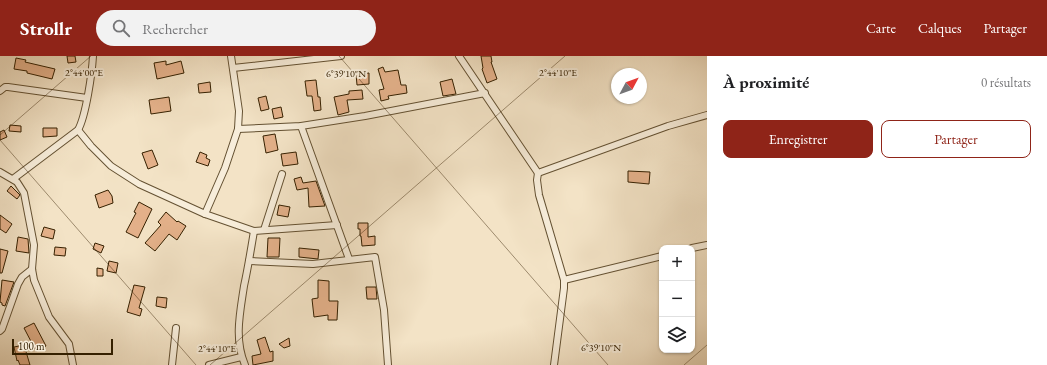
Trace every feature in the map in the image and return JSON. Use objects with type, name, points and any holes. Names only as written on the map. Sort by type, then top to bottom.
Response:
[{"type":"street","points":[[13,179],[78,130],[81,126],[93,56]]},
{"type":"street","points":[[205,214],[225,168],[238,129],[239,111],[231,56]]},
{"type":"street","points":[[233,68],[341,56]]},
{"type":"street","points":[[459,56],[485,92],[538,173],[537,180],[539,195],[564,280],[554,365]]},
{"type":"street","points":[[0,91],[5,87],[8,87],[87,98]]},
{"type":"street","points":[[238,129],[301,126],[364,116],[485,92]]},
{"type":"street","points":[[538,173],[673,124],[707,114]]},
{"type":"street","points":[[301,126],[350,259]]},
{"type":"street","points":[[78,130],[91,146],[111,166],[139,184],[205,214],[254,231],[337,225]]},
{"type":"street","points":[[0,172],[17,182],[24,193],[34,245],[32,269],[34,280],[50,317],[69,344],[73,365]]},
{"type":"street","points":[[264,230],[282,174]]},
{"type":"street","points":[[244,365],[238,339],[238,322],[254,231]]},
{"type":"street","points":[[695,247],[707,244]]},
{"type":"street","points":[[249,261],[313,264],[375,257],[385,318],[388,365]]},
{"type":"street","points":[[564,280],[659,257]]},
{"type":"street","points":[[0,331],[18,284],[22,277],[32,269]]},
{"type":"street","points":[[172,365],[176,328]]},
{"type":"street","points":[[209,365],[241,357]]},
{"type":"building","points":[[67,56],[75,56],[76,62],[68,63]]},
{"type":"building","points":[[481,56],[491,56],[491,62],[497,79],[487,83],[482,69]]},
{"type":"building","points":[[16,58],[26,60],[25,62],[55,69],[52,79],[27,73],[27,71],[14,69]]},
{"type":"building","points":[[166,61],[166,65],[181,61],[184,73],[157,79],[154,63]]},
{"type":"building","points":[[383,67],[385,72],[398,70],[401,85],[406,85],[407,93],[388,96],[389,99],[381,101],[379,90],[384,89],[378,69]]},
{"type":"building","points":[[369,73],[369,84],[357,85],[356,74]]},
{"type":"building","points":[[452,79],[456,94],[443,96],[440,82]]},
{"type":"building","points":[[316,80],[321,110],[314,111],[312,96],[307,96],[305,81]]},
{"type":"building","points":[[210,82],[211,92],[199,93],[198,84]]},
{"type":"building","points":[[362,90],[363,99],[347,100],[349,112],[338,115],[334,97],[349,94],[349,91]]},
{"type":"building","points":[[266,96],[269,109],[261,111],[258,98]]},
{"type":"building","points":[[169,97],[171,111],[151,114],[149,100]]},
{"type":"building","points":[[281,107],[283,117],[274,119],[272,109]]},
{"type":"building","points":[[10,125],[21,126],[21,132],[9,131]]},
{"type":"building","points":[[43,128],[57,128],[57,136],[43,137]]},
{"type":"building","points":[[4,130],[7,137],[0,140],[0,132]]},
{"type":"building","points":[[275,134],[278,150],[266,153],[263,136]]},
{"type":"building","points":[[152,150],[158,165],[148,169],[142,153]]},
{"type":"building","points":[[200,152],[207,155],[206,158],[210,160],[208,166],[196,162]]},
{"type":"building","points":[[296,152],[298,164],[283,166],[281,154]]},
{"type":"building","points":[[628,171],[650,172],[649,184],[628,182]]},
{"type":"building","points":[[301,177],[303,183],[316,181],[325,206],[309,207],[308,188],[297,190],[294,179]]},
{"type":"building","points":[[11,186],[20,195],[17,199],[7,191]]},
{"type":"building","points":[[108,190],[112,196],[113,203],[99,208],[95,195]]},
{"type":"building","points":[[139,202],[152,209],[138,238],[126,232],[136,213],[134,212]]},
{"type":"building","points":[[279,205],[290,207],[288,217],[277,215]]},
{"type":"building","points":[[166,212],[177,222],[178,221],[186,226],[177,240],[169,234],[155,251],[145,243],[161,225],[158,222]]},
{"type":"building","points":[[0,215],[12,224],[6,233],[0,229]]},
{"type":"building","points":[[358,223],[368,223],[368,237],[375,236],[375,245],[362,246]]},
{"type":"building","points":[[44,227],[55,230],[53,239],[41,236]]},
{"type":"building","points":[[18,237],[28,239],[29,253],[16,251]]},
{"type":"building","points":[[268,238],[280,238],[279,257],[267,257]]},
{"type":"building","points":[[95,243],[104,246],[101,253],[93,249]]},
{"type":"building","points":[[55,247],[66,248],[65,256],[54,255]]},
{"type":"building","points":[[299,248],[319,250],[318,259],[299,257]]},
{"type":"building","points":[[0,249],[8,251],[2,273],[0,273]]},
{"type":"building","points":[[109,261],[118,263],[116,273],[107,271]]},
{"type":"building","points":[[97,268],[103,269],[103,276],[97,276]]},
{"type":"building","points":[[2,280],[14,282],[5,306],[0,302]]},
{"type":"building","points":[[318,280],[329,281],[329,301],[338,301],[337,320],[328,320],[328,315],[314,317],[312,299],[318,298]]},
{"type":"building","points":[[134,285],[145,287],[139,308],[142,309],[140,316],[127,312]]},
{"type":"building","points":[[366,287],[376,287],[377,299],[367,299]]},
{"type":"building","points":[[157,297],[167,298],[166,308],[156,306]]},
{"type":"building","points":[[34,323],[46,346],[36,351],[24,328]]},
{"type":"building","points":[[265,337],[270,352],[273,351],[273,361],[253,365],[252,356],[261,354],[257,340]]},
{"type":"building","points":[[289,338],[290,346],[284,348],[279,344]]},
{"type":"building","points":[[24,345],[30,365],[20,365],[18,360],[17,361],[14,347]]}]
